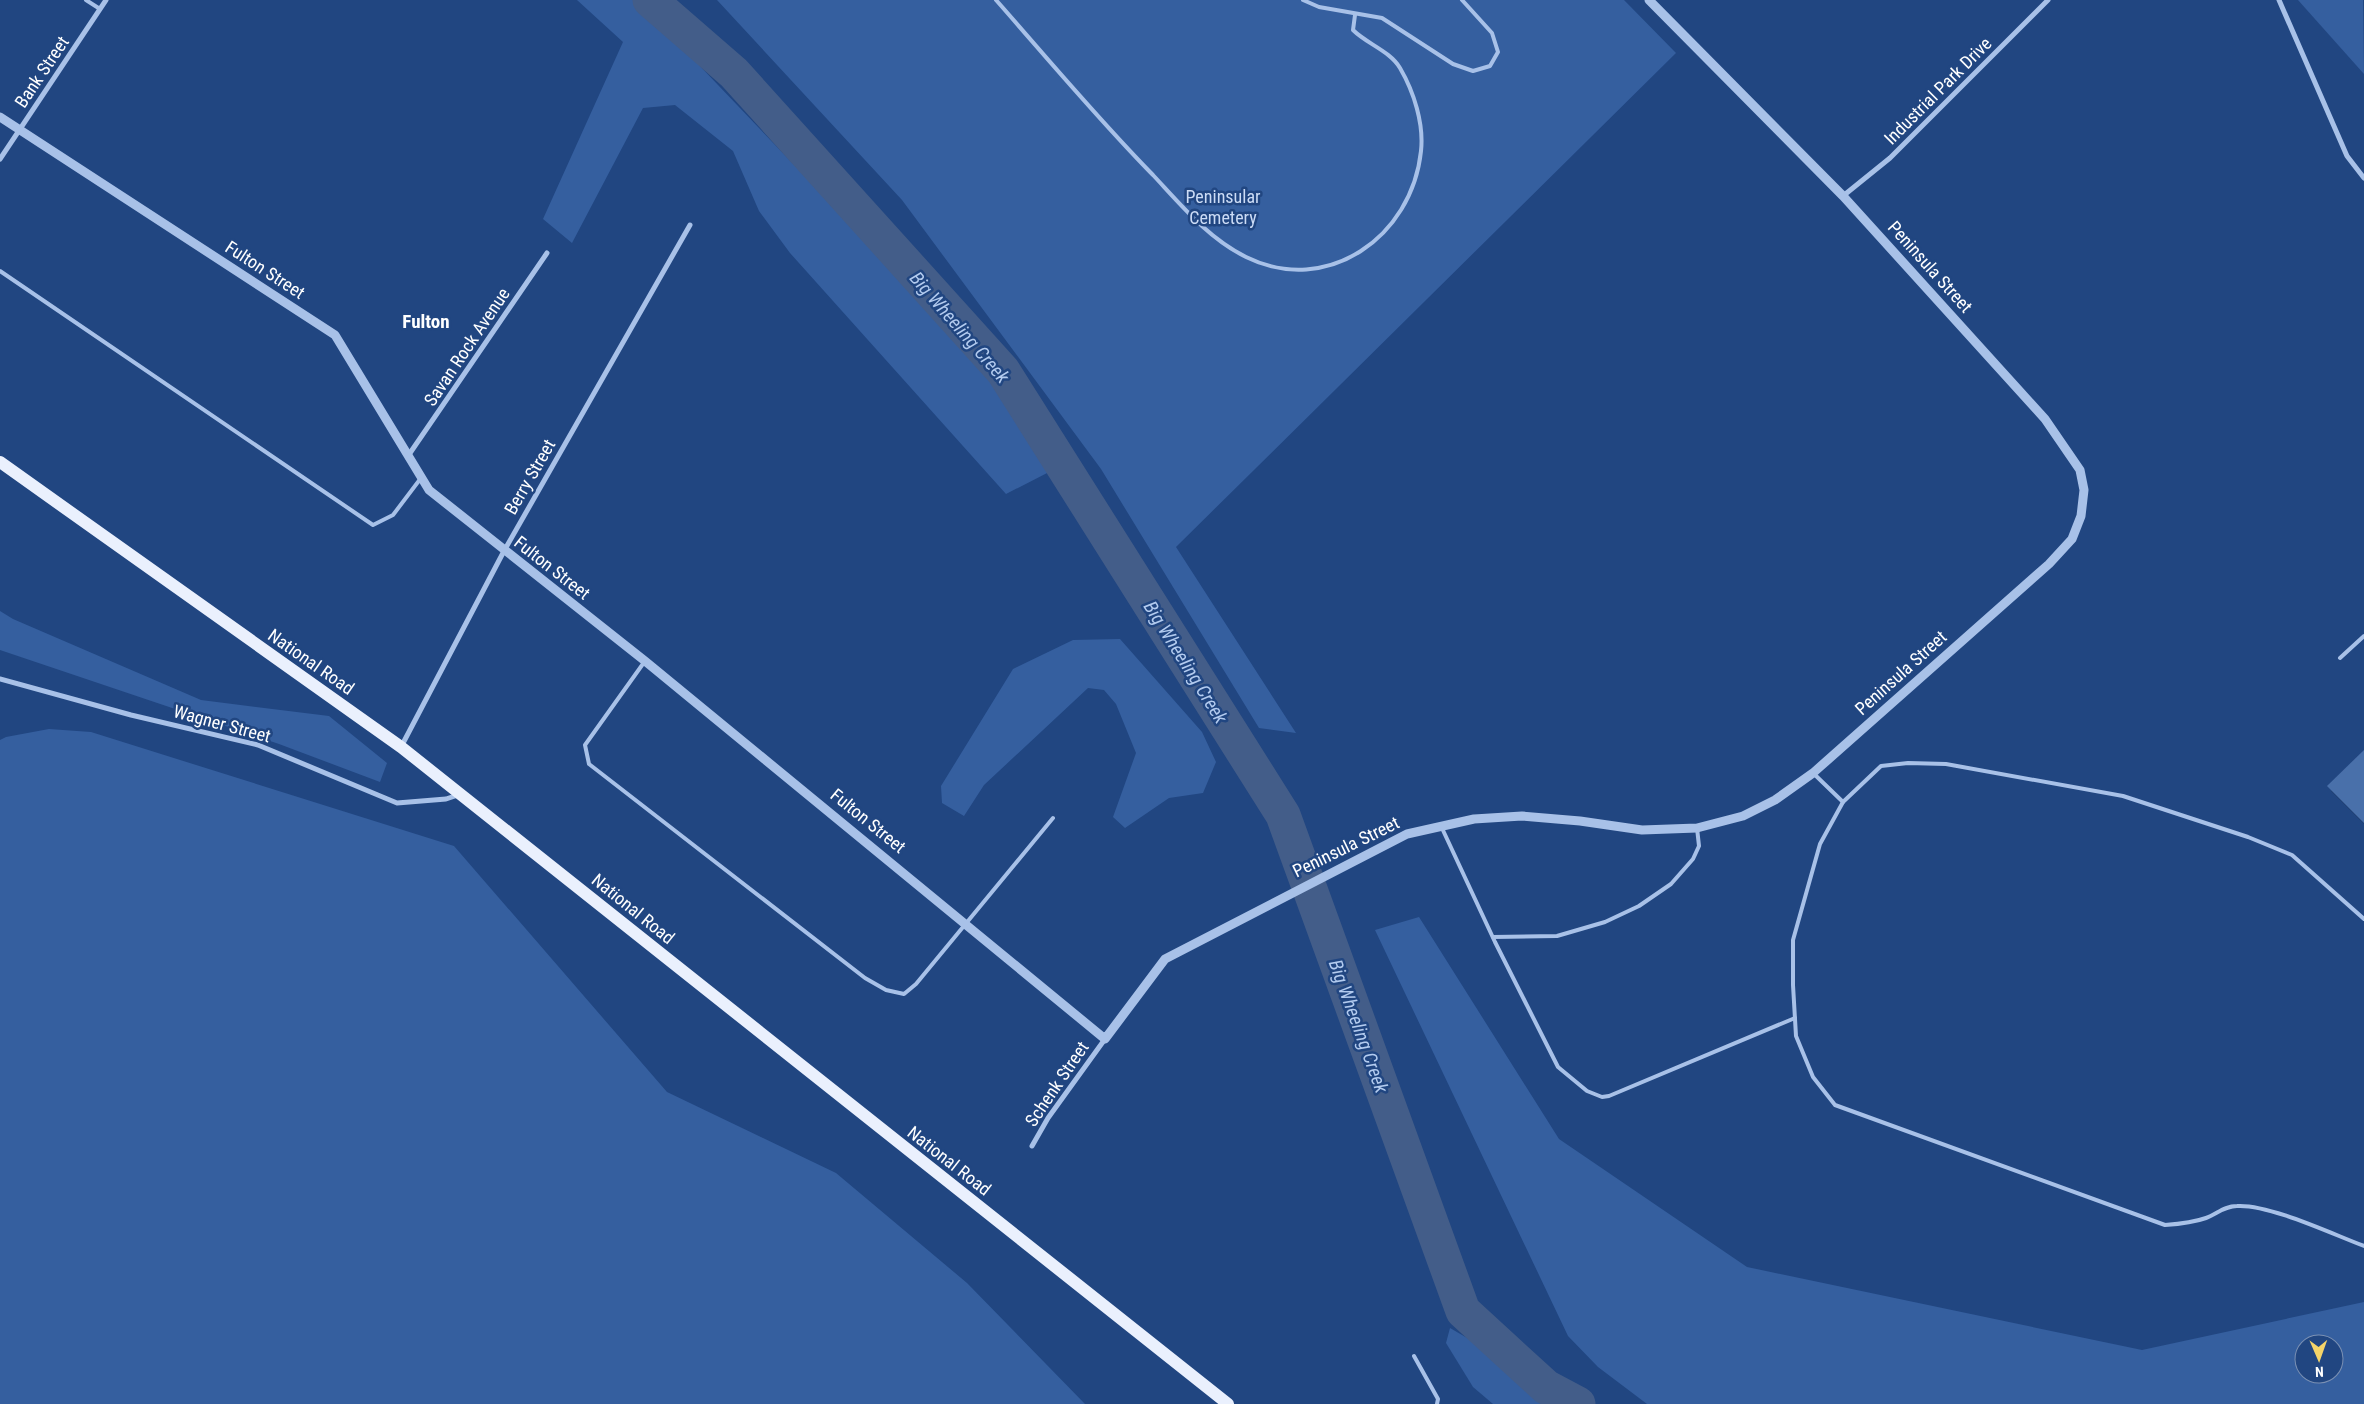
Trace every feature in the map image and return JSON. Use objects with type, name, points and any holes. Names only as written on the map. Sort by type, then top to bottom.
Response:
[{"type":"main road","name":"National Road","points":[[0,462],[401,747],[723,1005],[1228,1404]]},
{"type":"street","name":"Bank Street","points":[[0,159],[106,0]]},
{"type":"street","name":"Peninsula Street","points":[[1105,1038],[1165,959],[1407,834],[1474,819],[1522,816],[1580,821],[1642,830],[1697,828],[1743,816],[1775,800],[1813,772],[2049,564],[2072,539],[2081,516],[2084,490],[2080,470],[2046,419],[1843,196],[1649,0]]},
{"type":"street","name":"Industrial Park Drive","points":[[1843,196],[1890,158],[2048,0]]},
{"type":"street","points":[[2279,0],[2347,156],[2364,178]]},
{"type":"street","name":"Fulton Street","points":[[0,118],[335,335],[429,490],[645,661],[1105,1038]]},
{"type":"street","name":"Berry Street","points":[[401,747],[504,551],[690,225]]},
{"type":"street","name":"Savan Rock Avenue","points":[[408,456],[547,253]]},
{"type":"street","name":"Wagner Street","points":[[0,679],[131,715],[258,744],[397,803],[446,799],[461,794]]},
{"type":"street","name":"Schenk Street","points":[[1032,1146],[1048,1118],[1105,1038]]},
{"type":"lane","points":[[86,0],[100,9]]},
{"type":"lane","points":[[996,0],[1108,128],[1206,231],[1246,257],[1279,269],[1316,269],[1352,258],[1379,238],[1401,212],[1415,182],[1421,150],[1420,120],[1412,93],[1399,66],[1353,30],[1355,14]]},
{"type":"lane","points":[[1303,0],[1319,7],[1382,18],[1453,64],[1473,71],[1490,66],[1498,52],[1492,33],[1462,0]]},
{"type":"lane","points":[[0,271],[372,525],[393,515],[421,477]]},
{"type":"lane","points":[[2340,658],[2364,636]]},
{"type":"lane","points":[[645,661],[585,745],[589,764],[865,978],[886,990],[904,994],[916,984],[1053,818]]},
{"type":"lane","points":[[2364,919],[2292,855],[2248,837],[2123,796],[1946,764],[1908,763],[1881,766],[1843,802],[1820,844],[1793,940],[1796,1036],[1813,1077],[1835,1105],[2165,1225],[2187,1224],[2208,1217],[2220,1209],[2236,1206],[2256,1206],[2364,1246]]},
{"type":"lane","points":[[1813,772],[1843,802]]},
{"type":"lane","points":[[1442,826],[1493,937],[1558,1067],[1587,1091],[1602,1097],[1609,1096],[1795,1018]]},
{"type":"lane","points":[[1493,937],[1557,936],[1605,922],[1639,906],[1671,884],[1693,859],[1699,846],[1697,828]]},
{"type":"lane","points":[[1414,1356],[1438,1399],[1437,1404]]},
{"type":"green space","points":[[577,0],[637,0],[962,341],[1051,471],[1006,494],[790,253],[759,211],[733,151],[675,105],[643,108],[572,243],[543,219],[623,42]]},
{"type":"green space","name":"Peninsular Cemetery","points":[[717,0],[1624,0],[1676,53],[1176,547],[1296,733],[1259,728],[1101,469],[902,200]]},
{"type":"green space","points":[[2298,0],[2363,0],[2364,74]]},
{"type":"green space","points":[[0,611],[13,619],[201,700],[329,716],[387,763],[380,782],[279,744],[0,650]]},
{"type":"green space","points":[[1120,639],[1202,732],[1216,762],[1203,793],[1169,798],[1125,828],[1113,817],[1136,753],[1116,704],[1104,690],[1088,688],[984,785],[964,816],[942,803],[941,786],[1013,669],[1073,640]]},
{"type":"green space","points":[[49,729],[91,732],[454,846],[667,1092],[836,1173],[967,1283],[1085,1404],[0,1404],[0,740],[6,737]]},
{"type":"green space","points":[[1419,917],[1559,1139],[1747,1267],[2142,1350],[2364,1302],[2364,1404],[1647,1404],[1598,1367],[1568,1336],[1375,930]]},
{"type":"green space","points":[[1450,1328],[1512,1364],[1563,1404],[1493,1404],[1473,1387],[1446,1343]]},
{"type":"building","points":[[2364,750],[2364,823],[2327,786]]},
{"type":"waterway","name":"Big Wheeling Creek","points":[[650,0],[734,73],[1003,371],[1283,815],[1463,1311],[1546,1387],[1578,1404]]},
{"type":"district","name":"Fulton","points":[[426,321]]}]
